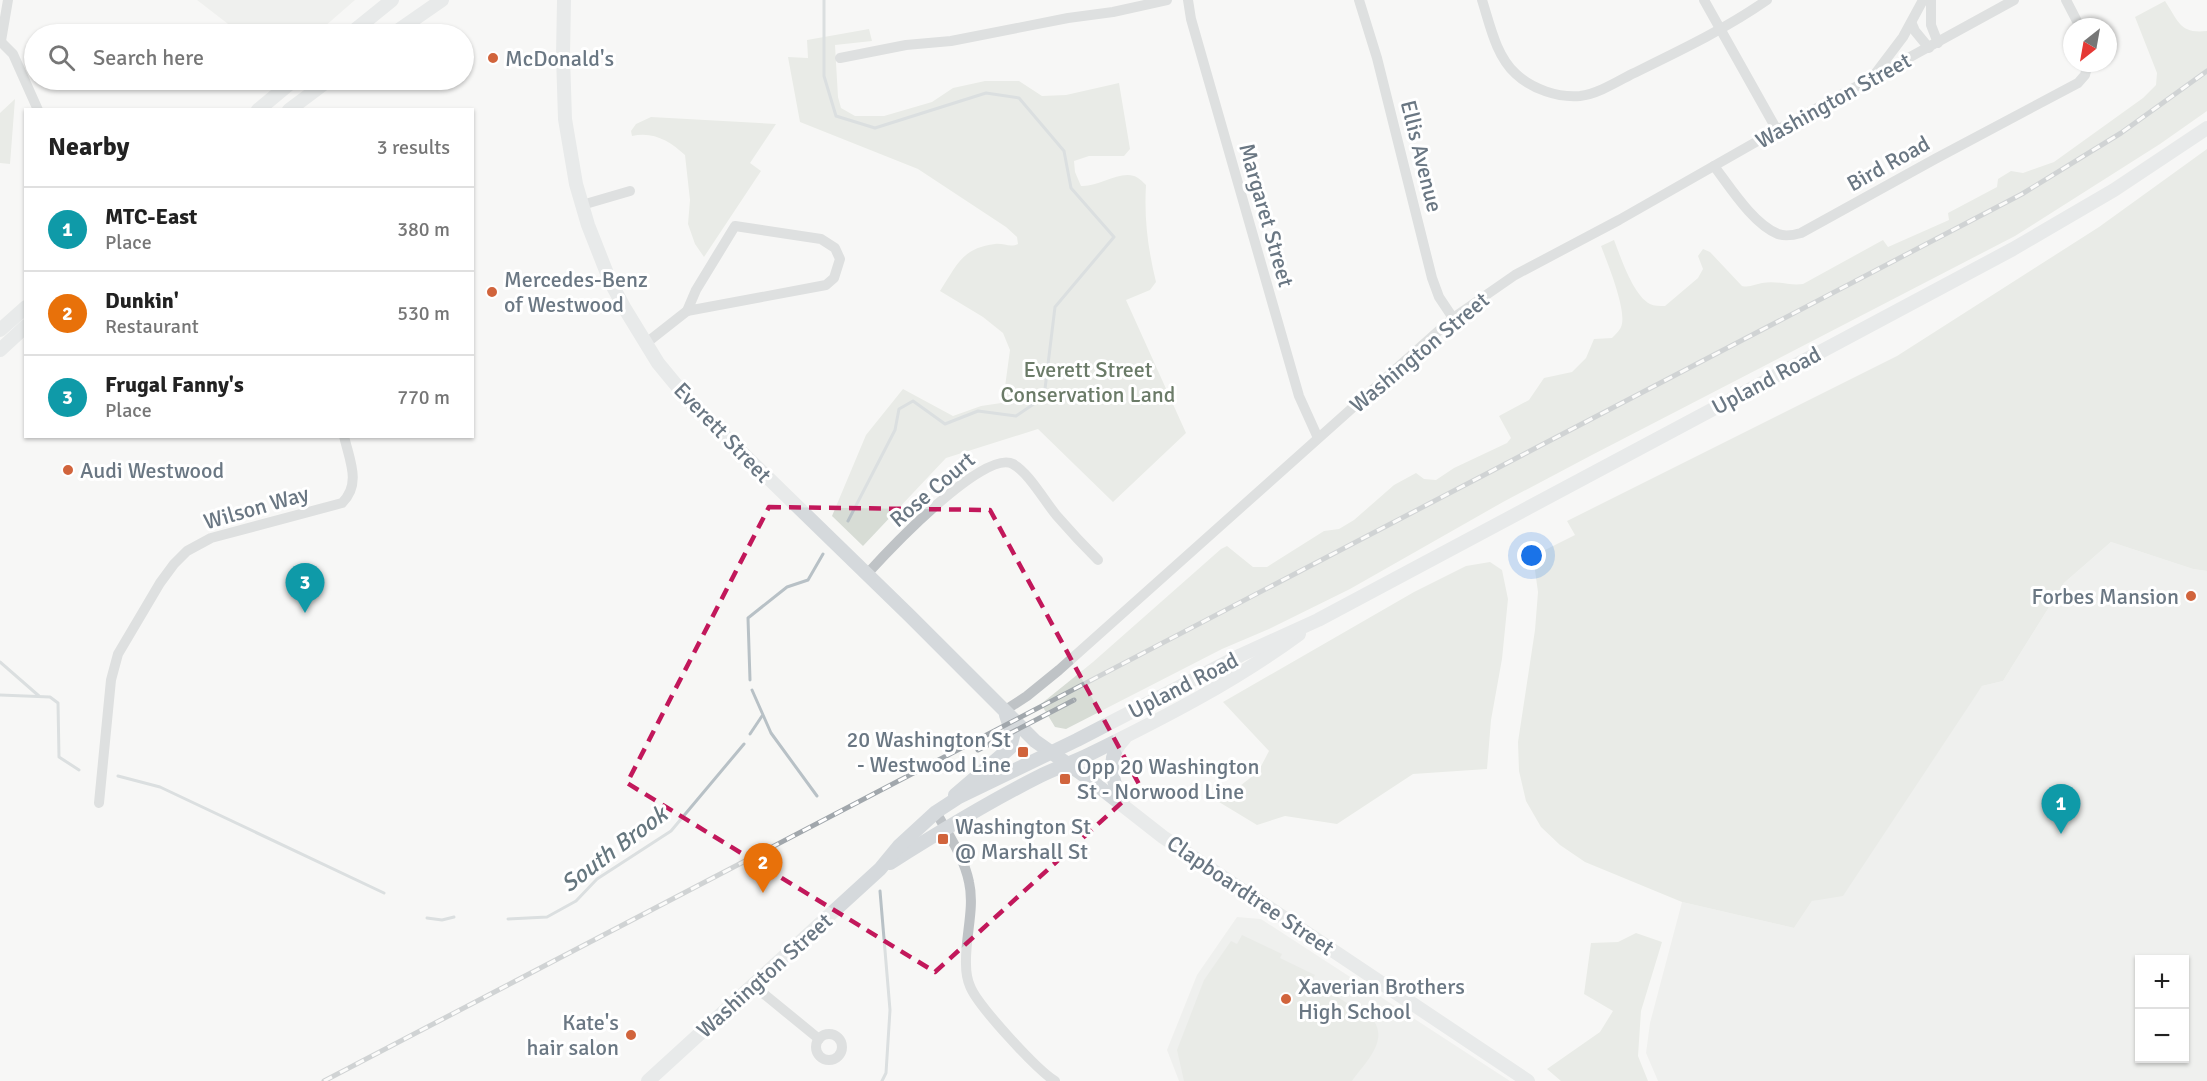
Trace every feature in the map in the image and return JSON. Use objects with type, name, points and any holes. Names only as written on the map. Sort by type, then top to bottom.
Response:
[{"type":"main road","points":[[363,24],[393,0]]},
{"type":"main road","points":[[407,24],[442,0]]},
{"type":"main road","name":"Everett Street","points":[[564,0],[565,119],[582,205],[610,281],[645,344],[677,386],[707,419],[1004,711],[1066,765]]},
{"type":"main road","points":[[260,108],[281,90]]},
{"type":"main road","points":[[292,108],[315,90]]},
{"type":"main road","name":"Upland Road","points":[[1050,753],[1251,650],[1318,620],[2013,249],[2114,190],[2207,128]]},
{"type":"main road","points":[[0,330],[24,309]]},
{"type":"main road","points":[[0,350],[24,328]]},
{"type":"main road","name":"Upland Road","points":[[1066,765],[1188,705],[1235,678],[1318,620]]},
{"type":"main road","points":[[936,812],[1010,748],[1013,736],[1004,711]]},
{"type":"main road","points":[[1124,806],[1114,784],[1111,766],[1114,751],[1129,734]]},
{"type":"main road","name":"Washington Street","points":[[648,1081],[880,869],[899,846],[936,812],[959,797],[1050,753]]},
{"type":"main road","name":"Washington Street","points":[[880,869],[945,828],[1039,777],[1066,765]]},
{"type":"main road","name":"Clapboardtree Street","points":[[1066,765],[1179,847],[1528,1081]]},
{"type":"street","points":[[8,0],[0,41],[13,54],[24,77]]},
{"type":"street","points":[[840,58],[906,45],[951,40],[1113,12],[1167,0]]},
{"type":"street","name":"Margaret Street","points":[[1188,0],[1277,323],[1299,396],[1318,438]]},
{"type":"street","name":"Ellis Avenue","points":[[1359,0],[1377,58],[1432,279],[1439,297],[1453,318]]},
{"type":"street","points":[[1482,0],[1496,41],[1505,61],[1514,73],[1542,90],[1561,95],[1580,96],[1596,92],[1736,22],[1767,0]]},
{"type":"street","points":[[1704,0],[1777,130]]},
{"type":"street","points":[[1871,79],[1912,24],[1923,0]]},
{"type":"street","points":[[1931,0],[1933,45]]},
{"type":"street","name":"Washington Street","points":[[1004,711],[1027,696],[1064,665],[1453,318],[1515,275],[2014,0]]},
{"type":"street","points":[[2066,0],[2075,18]]},
{"type":"street","points":[[1912,24],[1915,31],[1933,45]]},
{"type":"street","name":"Bird Road","points":[[1714,166],[1745,206],[1768,228],[1778,234],[1788,236],[1802,233],[2078,83],[2086,72]]},
{"type":"street","points":[[29,90],[37,108]]},
{"type":"street","points":[[582,205],[630,191]]},
{"type":"street","points":[[645,344],[687,311],[826,285],[834,278],[840,259],[835,248],[821,239],[735,226],[696,290],[687,311]]},
{"type":"street","name":"Wilson Way","points":[[99,803],[115,660],[165,574],[188,551],[211,538],[337,505],[347,498],[352,489],[354,477],[344,438]]},
{"type":"street","name":"Rose Court","points":[[867,574],[926,515],[976,472],[998,462],[1012,464],[1024,474],[1057,516],[1098,560]]},
{"type":"street","points":[[936,812],[966,869],[971,890],[966,957],[970,987],[982,1005],[1038,1068],[1054,1081]]},
{"type":"street","points":[[753,985],[819,1040]]},
{"type":"highlighted area","points":[[769,507],[990,510],[1140,786],[935,972],[627,783]]},
{"type":"shaded area","points":[[197,0],[355,0],[327,24],[228,24]]},
{"type":"shaded area","points":[[2111,542],[2193,569],[2207,571],[2207,1081],[1658,1081],[1646,1053],[1650,1023],[1682,902],[1794,928],[1812,901],[1982,686],[2003,681],[2064,583]]},
{"type":"shaded area","name":"Xaverian Brothers High School","points":[[1237,917],[1261,919],[1510,1081],[1179,1081],[1167,1050],[1197,975]]},
{"type":"green space","points":[[2165,1],[2181,25],[2191,31],[2207,31],[2207,111],[2160,144],[2015,236],[1503,502],[1350,589],[1269,629],[1222,649],[1066,729],[1055,727],[1041,704],[1093,662],[1221,549],[1227,546],[1253,567],[1267,567],[1324,531],[1339,529],[1354,520],[1394,485],[1416,473],[1424,479],[1436,480],[1454,468],[1507,443],[1511,438],[1499,416],[1529,400],[1544,378],[1572,372],[1586,358],[1594,339],[1612,338],[1620,328],[1622,310],[1601,246],[1614,240],[1633,285],[1644,299],[1655,306],[1665,306],[1698,278],[1703,269],[1698,256],[1703,249],[1710,252],[1742,286],[1767,282],[1803,284],[1883,240],[1888,247],[1949,220],[1948,213],[1997,187],[1998,179],[2011,171],[2023,173],[2054,162],[2143,98],[2156,85],[2157,73],[2135,17]]},
{"type":"green space","name":"Everett Street Conservation Land","points":[[869,29],[872,41],[835,45],[838,97],[841,108],[855,116],[884,116],[932,102],[953,88],[985,81],[1019,81],[1042,96],[1066,95],[1119,83],[1130,149],[1124,156],[1089,156],[1074,161],[1075,172],[1081,186],[1128,175],[1137,177],[1146,185],[1147,234],[1156,282],[1150,290],[1126,300],[1186,433],[1113,502],[1038,429],[946,458],[863,546],[832,516],[866,435],[903,389],[953,416],[981,406],[1008,402],[1004,394],[1010,350],[1003,333],[983,317],[940,291],[961,259],[975,249],[995,244],[1015,245],[1018,244],[1017,237],[1006,227],[918,169],[800,122],[788,57],[808,58],[807,40]]},
{"type":"green space","points":[[15,99],[10,164],[0,163],[0,113]]},
{"type":"green space","points":[[651,117],[776,124],[750,163],[761,171],[704,257],[695,244],[688,224],[690,200],[685,155],[661,138],[647,135],[632,136],[631,131],[636,124]]},
{"type":"green space","points":[[2207,149],[2207,571],[2193,569],[2111,542],[2064,583],[2003,681],[1982,686],[1843,896],[1812,901],[1794,928],[1682,902],[1585,862],[1560,845],[1541,827],[1526,801],[1519,771],[1518,742],[1535,630],[1538,592],[1533,556],[1575,535],[1567,521],[1897,356],[2099,227]]},
{"type":"green space","points":[[1490,562],[1502,570],[1508,599],[1502,659],[1491,720],[1487,769],[1413,774],[1337,824],[1285,816],[1257,825],[1219,802],[1258,772],[1269,751],[1223,702],[1414,592],[1466,566]]},
{"type":"green space","points":[[1636,933],[1662,942],[1641,1011],[1638,1056],[1648,1081],[1561,1081],[1547,1069],[1600,1032],[1613,1011],[1584,994],[1591,943],[1618,942]]},
{"type":"green space","name":"Xaverian Brothers High School","points":[[1242,935],[1282,954],[1280,958],[1315,975],[1312,980],[1374,1021],[1378,1029],[1377,1044],[1352,1081],[1184,1081],[1177,1050],[1204,980],[1231,941],[1237,944]]},
{"type":"waterway","points":[[824,0],[824,76],[836,116],[875,128],[986,93],[1019,98],[1064,151],[1071,188],[1114,237],[1055,307],[1044,397],[1016,416],[978,411],[945,424],[913,401],[899,409],[895,430],[848,521]]},
{"type":"waterway","points":[[750,680],[748,618],[787,587],[808,580],[823,554]]},
{"type":"waterway","points":[[0,662],[39,696]]},
{"type":"waterway","points":[[752,690],[771,733],[817,796]]},
{"type":"waterway","name":"South Brook","points":[[0,695],[50,697],[58,703],[59,757],[79,770]]},
{"type":"waterway","name":"South Brook","points":[[750,734],[762,716]]},
{"type":"waterway","name":"South Brook","points":[[508,919],[547,917],[576,901],[597,879],[671,831],[744,744]]},
{"type":"waterway","name":"South Brook","points":[[118,776],[160,787],[384,893]]},
{"type":"waterway","points":[[880,891],[890,1010],[886,1073],[882,1081]]},
{"type":"waterway","name":"South Brook","points":[[427,918],[442,920],[454,917]]},
{"type":"railway","points":[[324,1081],[2022,194],[2121,133],[2207,71]]},
{"type":"railway","points":[[978,750],[1074,700]]},
{"type":"place","name":"McDonald's","points":[[493,58]]},
{"type":"place","name":"Mercedes-Benz of Westwood","points":[[492,292]]},
{"type":"place","name":"Audi Westwood","points":[[68,470]]},
{"type":"place","name":"Forbes Mansion","points":[[2191,596]]},
{"type":"place","name":"Frugal Fanny's","points":[[305,613]]},
{"type":"place","name":"20 Washington St - Westwood Line","points":[[1023,752]]},
{"type":"place","name":"Opp 20 Washington St - Norwood Line","points":[[1065,779]]},
{"type":"place","name":"MTC-East","points":[[2061,834]]},
{"type":"place","name":"Washington St @ Marshall St","points":[[943,839]]},
{"type":"place","name":"Dunkin'","points":[[763,893]]},
{"type":"place","name":"Xaverian Brothers High School","points":[[1286,999]]},
{"type":"place","name":"Kate's hair salon","points":[[631,1035]]}]
